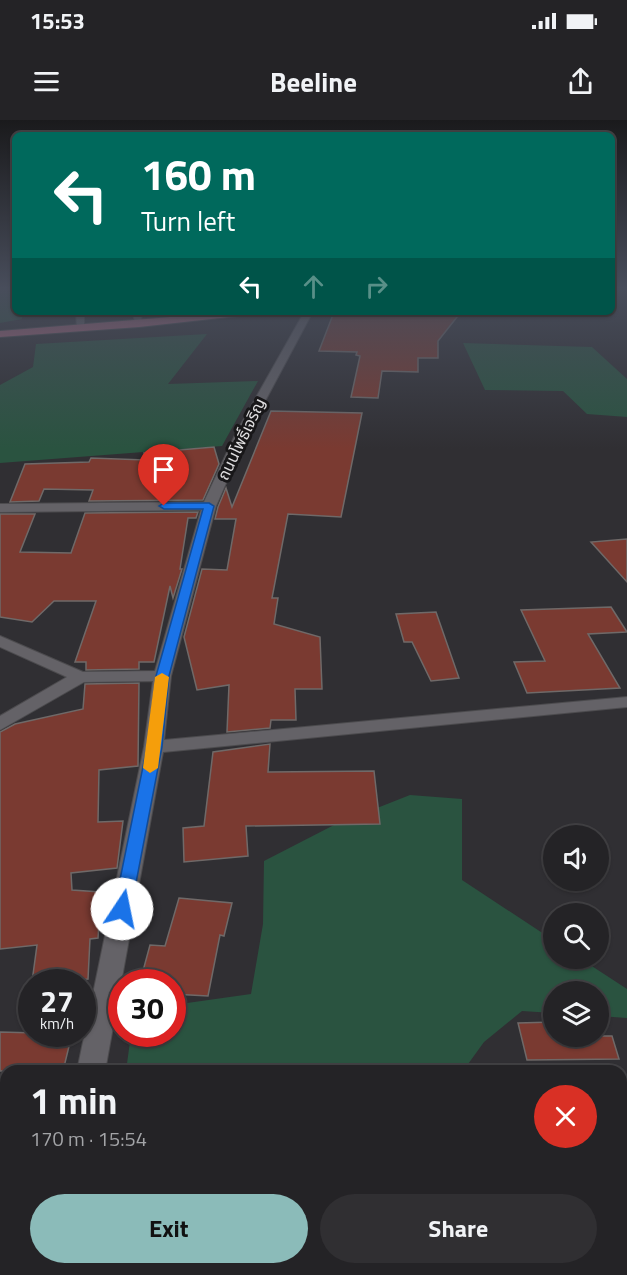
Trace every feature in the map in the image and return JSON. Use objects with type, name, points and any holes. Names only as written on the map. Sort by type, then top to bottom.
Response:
[{"type":"street","name":"ถนนโพธิ์เจริญ","points":[[92,1065],[154,747],[162,676],[209,506],[242,432],[293,341]]},
{"type":"street","points":[[0,508],[209,506]]},
{"type":"street","points":[[0,640],[80,677],[162,676]]},
{"type":"street","points":[[0,724],[80,677]]},
{"type":"street","points":[[154,747],[627,702]]},
{"type":"green space","points":[[89,341],[202,341],[168,384],[258,381],[222,446],[0,463],[0,385],[33,367],[36,344]]},
{"type":"green space","points":[[463,343],[592,347],[627,379],[627,417],[587,414],[563,391],[485,390]]},
{"type":"green space","points":[[410,795],[462,799],[462,880],[543,933],[543,969],[596,969],[627,989],[627,1018],[609,1017],[609,981],[543,981],[543,1012],[522,1011],[484,1042],[467,1065],[127,1065],[129,1047],[186,1047],[186,1003],[251,994],[263,924],[264,861],[334,825]]},
{"type":"building","points":[[323,341],[438,341],[438,358],[418,358],[418,372],[382,371],[378,398],[351,397],[360,356],[356,355],[357,352],[319,351]]},
{"type":"building","points":[[271,411],[362,413],[341,517],[288,514],[272,598],[278,598],[274,624],[320,637],[322,689],[295,689],[296,720],[271,720],[270,728],[227,732],[229,685],[197,690],[184,637],[202,569],[227,570],[236,519],[215,519],[218,507],[226,488],[232,507]]},
{"type":"building","points":[[214,447],[219,464],[203,500],[89,501],[93,490],[44,489],[39,501],[10,502],[25,464],[89,462],[91,458],[145,460],[144,453]]},
{"type":"building","points":[[198,512],[196,518],[188,518],[180,569],[182,569],[173,598],[170,586],[154,662],[139,662],[139,669],[86,670],[86,662],[75,662],[96,601],[54,601],[32,622],[0,617],[0,514],[35,514],[20,552],[71,553],[85,513]]},
{"type":"building","points":[[627,539],[627,582],[591,542]]},
{"type":"building","points":[[611,607],[627,632],[588,634],[620,688],[527,693],[514,662],[545,661],[521,610]]},
{"type":"building","points":[[436,612],[459,678],[431,681],[412,642],[404,642],[396,614]]},
{"type":"building","points":[[139,683],[138,766],[99,770],[98,822],[123,821],[117,868],[71,873],[72,890],[101,892],[98,938],[90,939],[88,969],[34,969],[37,945],[0,949],[0,732],[15,724],[83,709],[85,684]]},
{"type":"building","points":[[270,744],[268,772],[374,771],[380,824],[246,826],[248,856],[184,862],[183,828],[204,826],[213,752]]},
{"type":"building","points":[[179,898],[232,903],[224,936],[220,935],[208,996],[186,995],[186,969],[144,969],[150,945],[165,946]]},
{"type":"building","points":[[543,1022],[543,1047],[609,1047],[609,1036],[612,1036],[619,1059],[527,1060],[518,1023]]},
{"type":"building","points":[[0,1032],[18,1032],[18,1047],[69,1047],[64,1065],[0,1065]]},
{"type":"slow traffic","points":[[150,768],[162,677]]},
{"type":"route","points":[[122,909],[154,747],[162,676],[209,506],[164,506]]}]
